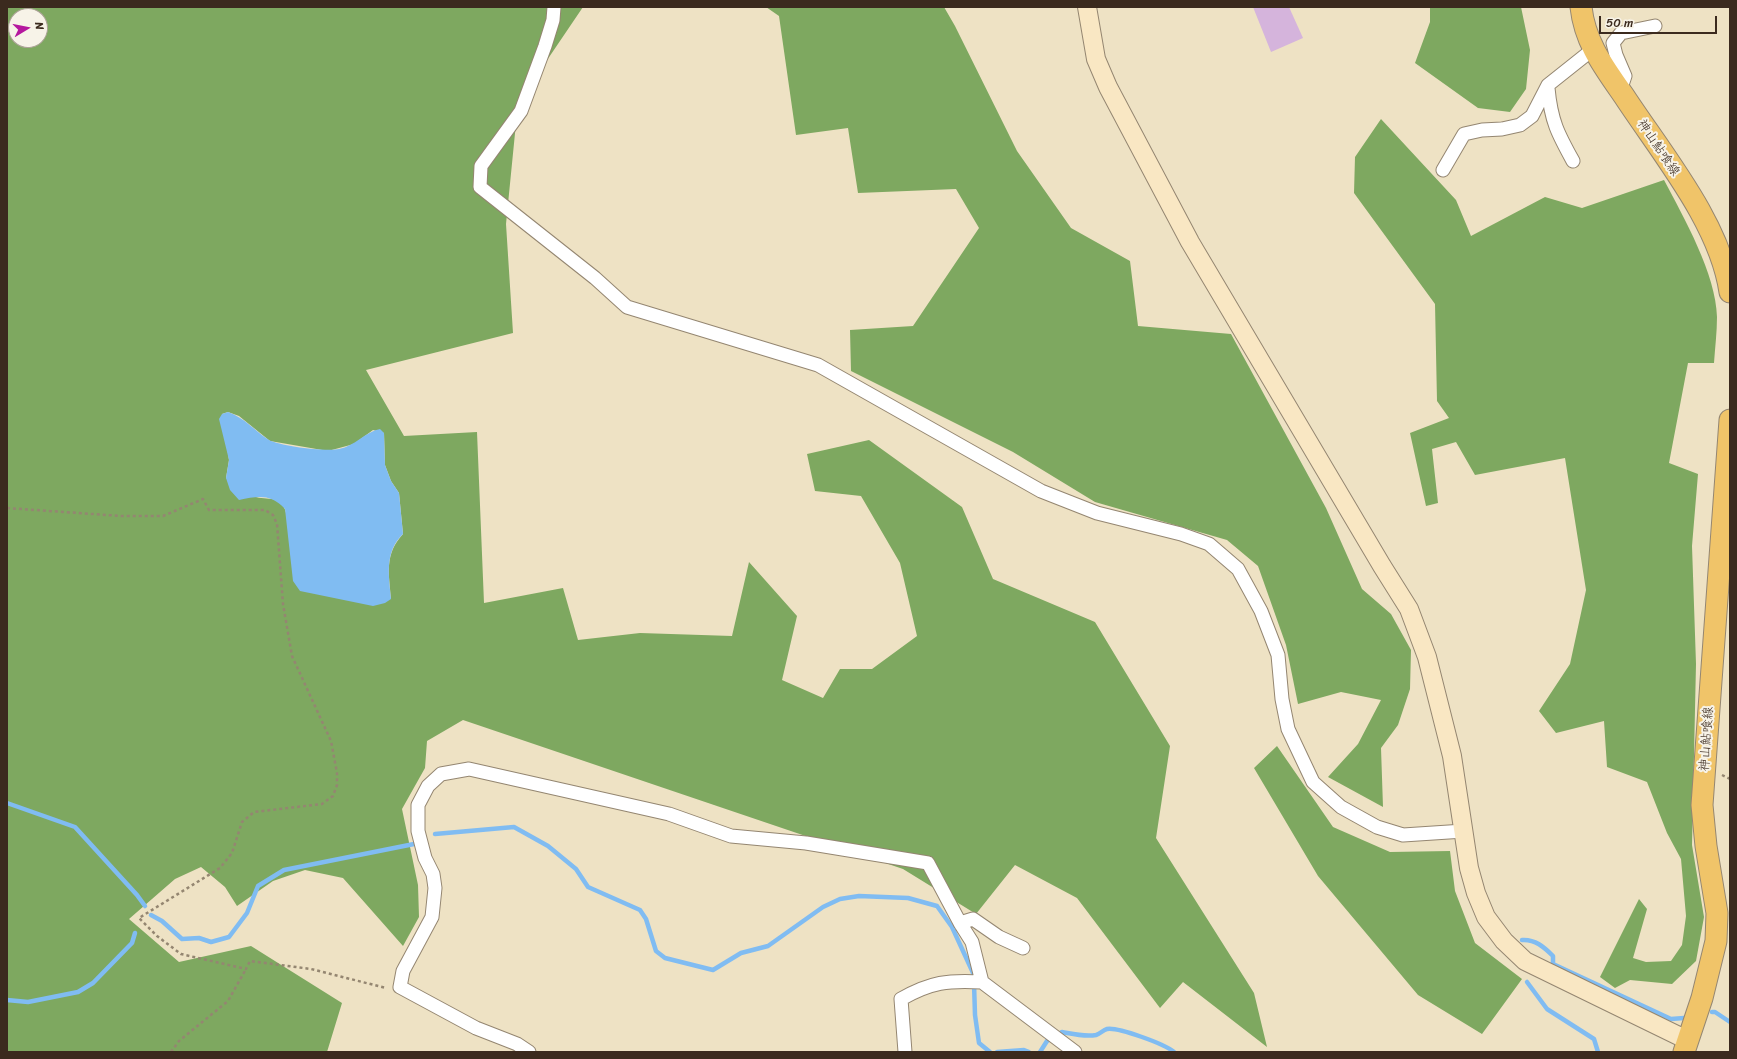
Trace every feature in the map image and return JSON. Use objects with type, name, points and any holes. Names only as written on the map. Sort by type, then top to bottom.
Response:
[{"type":"main road","name":"神山鮎喰線","points":[[1581,7],[1582,18],[1592,50],[1699,209],[1715,244],[1728,280],[1730,292]]},
{"type":"main road","name":"神山鮎喰線","points":[[1686,1046],[1702,998],[1716,941],[1717,913],[1706,846],[1702,805],[1730,420]]},
{"type":"street","points":[[554,7],[553,20],[545,46],[521,111],[481,166],[480,187],[595,278],[627,307],[818,365],[1041,492],[1097,513],[1182,534],[1209,544],[1238,570],[1261,611],[1278,655],[1282,699],[1288,729],[1313,782],[1341,807],[1377,827],[1403,835],[1464,831]]},
{"type":"street","points":[[1087,7],[1096,59],[1108,87],[1186,235],[1409,609],[1427,657],[1452,756],[1469,868],[1476,893],[1486,917],[1504,941],[1525,961],[1686,1046]]},
{"type":"street","points":[[1620,91],[1625,76],[1616,55],[1613,43],[1621,33],[1655,26]]},
{"type":"street","points":[[1443,170],[1464,134],[1482,130],[1502,130],[1520,125],[1532,116],[1548,85],[1592,50]]},
{"type":"street","points":[[1548,85],[1550,110],[1556,130],[1573,161]]},
{"type":"street","points":[[529,1052],[517,1044],[476,1028],[400,986],[403,971],[432,917],[435,888],[433,874],[425,858],[418,831],[418,805],[428,786],[441,774],[469,769],[668,814],[731,836],[806,843],[928,863],[960,923],[972,942],[976,982]]},
{"type":"street","points":[[960,923],[973,919],[999,937],[1023,948]]},
{"type":"street","points":[[905,1052],[901,999],[922,987],[956,981],[976,982],[1055,1036],[1075,1052]]},
{"type":"path","points":[[7,508],[121,516],[163,516],[203,499],[209,510],[264,510],[273,516],[277,524],[283,604],[292,656],[331,741],[337,773],[337,785],[333,796],[322,804],[254,812],[242,822],[232,853],[220,868],[139,918],[157,936],[180,954],[246,969]]},
{"type":"path","points":[[171,1052],[179,1041],[228,1001],[250,961],[311,969],[385,989],[400,986]]},
{"type":"green space","points":[[7,7],[583,7],[518,103],[506,224],[513,333],[366,370],[404,436],[477,432],[484,603],[563,588],[578,640],[640,633],[732,636],[749,562],[797,616],[782,680],[823,698],[840,669],[872,669],[917,636],[900,563],[861,496],[815,491],[807,454],[869,440],[962,507],[993,579],[1095,622],[1170,746],[1156,838],[1254,993],[1267,1047],[1183,982],[1160,1008],[1077,898],[1015,865],[976,914],[903,869],[463,720],[427,741],[425,768],[402,809],[418,885],[419,917],[403,946],[343,878],[305,870],[273,881],[237,906],[225,887],[201,867],[175,879],[129,919],[179,962],[251,946],[342,1003],[327,1052],[7,1052]],"holes":[[[228,412],[239,416],[270,441],[328,451],[354,444],[373,430],[384,433],[385,465],[391,481],[399,493],[403,534],[393,549],[390,557],[389,573],[391,599],[287,517],[283,505],[279,502],[276,500],[252,496],[226,478],[229,460],[222,414]]]},
{"type":"green space","points":[[766,7],[944,7],[955,26],[1017,151],[1071,228],[1130,261],[1138,326],[1231,334],[1326,508],[1362,589],[1391,614],[1411,650],[1410,689],[1398,725],[1381,748],[1383,807],[1328,777],[1358,744],[1381,700],[1341,692],[1298,704],[1286,645],[1258,566],[1227,540],[1095,502],[1013,452],[851,371],[850,330],[913,326],[979,228],[956,189],[858,193],[848,128],[796,135],[779,16]]},
{"type":"green space","points":[[1430,7],[1521,7],[1530,50],[1526,89],[1510,112],[1478,108],[1415,63],[1430,22]]},
{"type":"green space","points":[[1381,119],[1456,200],[1471,236],[1545,197],[1582,208],[1664,180],[1698,247],[1705,265],[1715,300],[1717,317],[1714,363],[1688,363],[1669,463],[1698,474],[1692,546],[1696,664],[1692,845],[1704,917],[1696,961],[1672,984],[1630,980],[1615,988],[1600,977],[1639,899],[1647,909],[1633,958],[1646,962],[1671,961],[1682,945],[1686,916],[1681,859],[1667,833],[1647,782],[1607,767],[1604,721],[1556,733],[1539,711],[1570,664],[1586,590],[1565,458],[1475,475],[1456,442],[1432,449],[1438,503],[1426,506],[1410,433],[1449,418],[1437,401],[1435,304],[1354,193],[1355,157]]},
{"type":"green space","points":[[1277,746],[1333,827],[1390,852],[1450,851],[1455,891],[1475,943],[1522,979],[1482,1034],[1418,995],[1318,876],[1254,768]]},
{"type":"water","points":[[228,412],[245,421],[269,440],[303,448],[324,450],[339,449],[350,445],[380,429],[384,433],[385,465],[391,481],[399,493],[403,534],[397,541],[390,556],[389,573],[391,599],[385,603],[373,606],[300,591],[293,581],[285,509],[275,501],[264,497],[239,500],[230,490],[226,478],[229,460],[219,419],[222,414]]},
{"type":"building","points":[[1253,7],[1289,7],[1303,38],[1271,52]]},
{"type":"waterway","points":[[7,803],[75,827],[137,895],[145,906]]},
{"type":"waterway","points":[[435,834],[514,827],[548,846],[576,869],[588,887],[640,910],[646,919],[656,951],[665,958],[713,970],[741,953],[768,946],[823,907],[840,899],[859,896],[908,898],[937,906],[952,927],[974,975]]},
{"type":"waterway","points":[[151,915],[162,921],[182,939],[199,938],[211,942],[229,937],[247,913],[258,886],[284,870],[414,844]]},
{"type":"waterway","points":[[7,1000],[28,1002],[78,992],[93,983],[132,943],[135,933]]},
{"type":"waterway","points":[[1522,940],[1535,942],[1543,947],[1553,956],[1553,964],[1671,1019],[1684,1018]]},
{"type":"waterway","points":[[1527,982],[1547,1009],[1594,1039],[1598,1052]]},
{"type":"waterway","points":[[974,983],[975,1015],[979,1043],[990,1052]]},
{"type":"waterway","points":[[1712,1012],[1715,1012],[1730,1022]]},
{"type":"waterway","points":[[1040,1052],[1047,1041],[1062,1032],[1092,1036],[1107,1029],[1113,1029],[1141,1037],[1174,1052]]},
{"type":"waterway","points":[[997,1052],[1024,1050],[1029,1052]]}]
